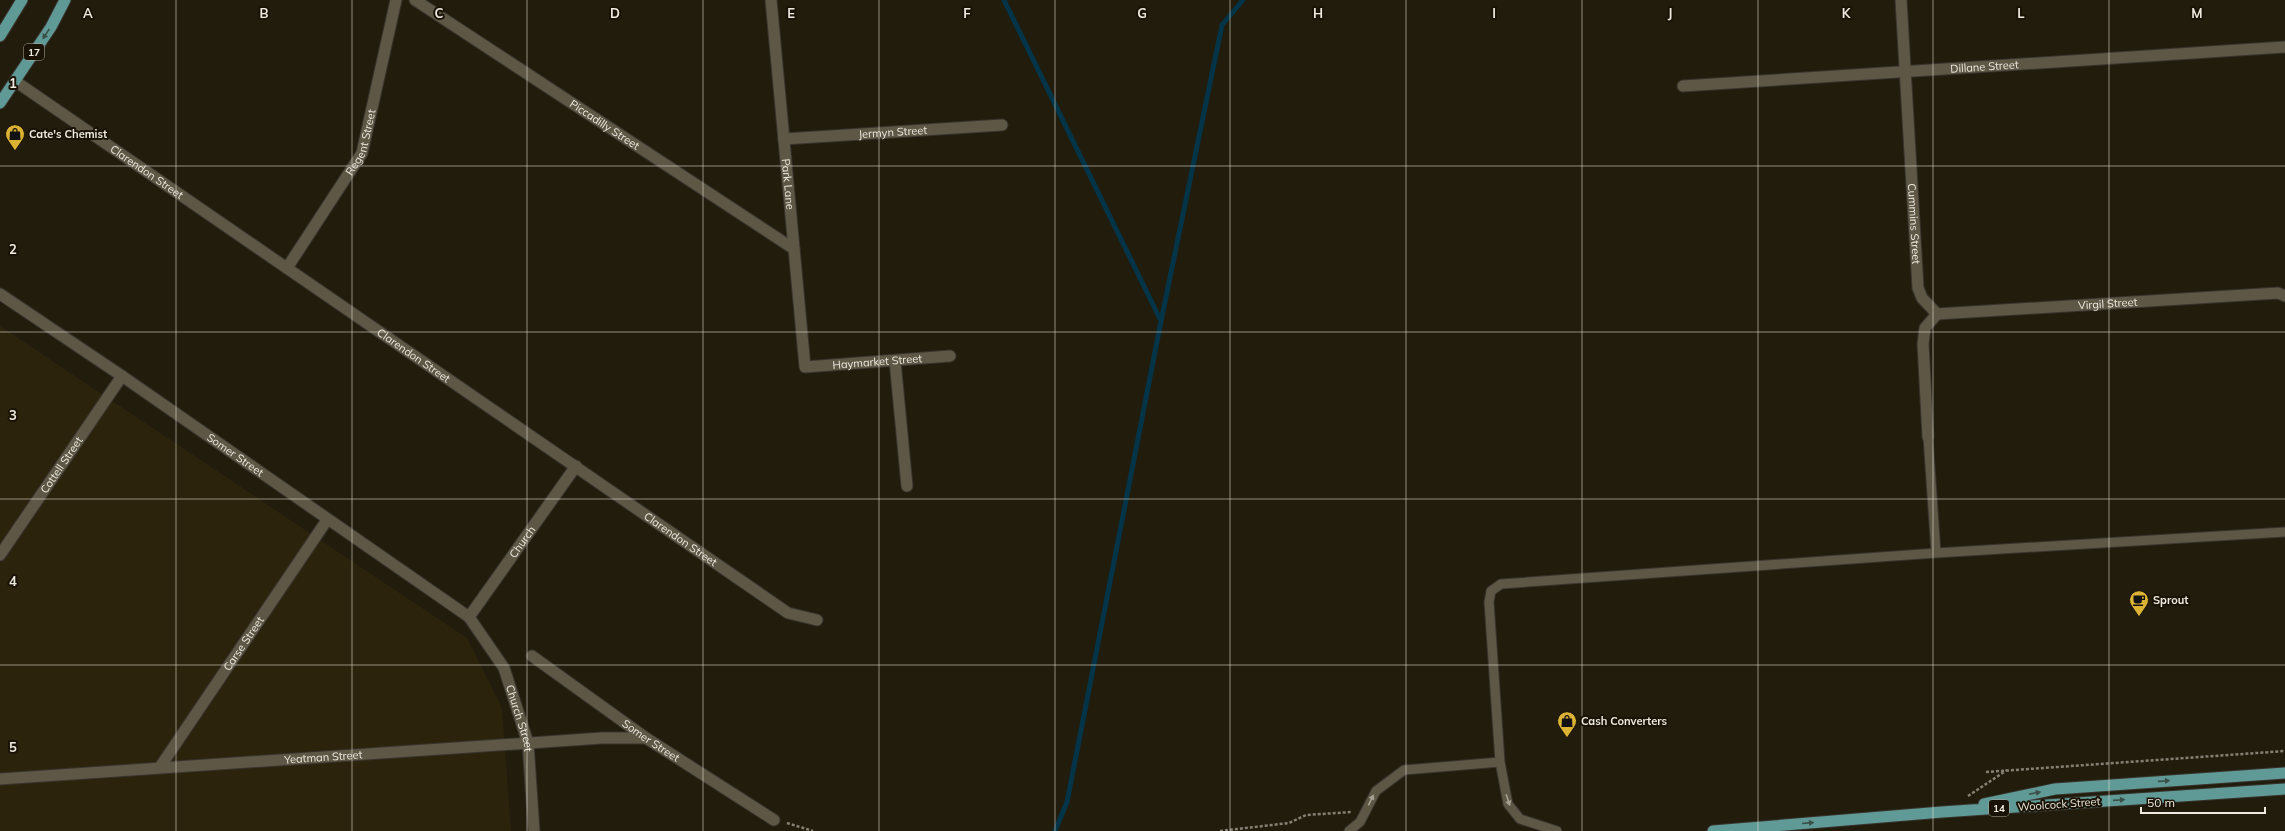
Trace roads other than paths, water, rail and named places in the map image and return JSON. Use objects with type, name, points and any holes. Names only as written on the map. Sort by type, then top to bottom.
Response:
[{"type":"main road","points":[[0,36],[22,0]]},
{"type":"main road","name":"17","points":[[0,102],[51,26],[65,0]]},
{"type":"main road","points":[[1942,812],[2055,789],[2285,773]]},
{"type":"main road","name":"Woolcock Street","points":[[1713,831],[1942,812],[2285,789]]},
{"type":"street","name":"Regent Street","points":[[287,268],[362,153],[396,0]]},
{"type":"street","name":"Piccadilly Street","points":[[416,0],[794,249]]},
{"type":"street","name":"Park Lane","points":[[771,0],[805,368]]},
{"type":"street","name":"Cummins Street","points":[[1901,0],[1918,288],[1922,298],[1937,314]]},
{"type":"street","name":"Dillane Street","points":[[1683,86],[2285,48]]},
{"type":"street","name":"Clarendon Street","points":[[15,81],[788,612],[817,620]]},
{"type":"street","name":"Jermyn Street","points":[[784,139],[1002,125]]},
{"type":"street","name":"Virgil Street","points":[[1937,314],[2283,292]]},
{"type":"street","name":"Somer Street","points":[[0,294],[122,376],[327,520],[469,617]]},
{"type":"street","points":[[1928,437],[1923,344],[1925,328],[1937,314]]},
{"type":"street","name":"Haymarket Street","points":[[805,368],[950,356]]},
{"type":"street","points":[[895,361],[907,486]]},
{"type":"street","name":"Cottell Street","points":[[0,555],[122,376]]},
{"type":"street","name":"Church","points":[[469,617],[576,466]]},
{"type":"street","name":"Carse Street","points":[[160,767],[327,520]]},
{"type":"street","name":"Church Street","points":[[469,617],[504,668],[528,743],[534,831]]},
{"type":"street","name":"Somer Street","points":[[532,656],[646,738],[774,820]]},
{"type":"street","name":"Yeatman Street","points":[[0,779],[602,738],[646,738]]},
{"type":"lane","points":[[1928,437],[1936,552]]},
{"type":"lane","points":[[1557,831],[1520,819],[1508,804],[1500,762],[1489,602],[1491,591],[1501,584],[1936,552],[2285,532]]},
{"type":"lane","points":[[1349,831],[1360,822],[1376,791],[1404,770],[1500,762]]},
{"type":"waterway","points":[[1004,0],[1161,321]]},
{"type":"waterway","points":[[1055,831],[1067,802],[1161,321],[1222,25],[1243,0]]},
{"type":"place","name":"Cate's Chemist","points":[[15,151]]},
{"type":"place","name":"Sprout","points":[[2139,617]]},
{"type":"place","name":"Cash Converters","points":[[1567,738]]}]
